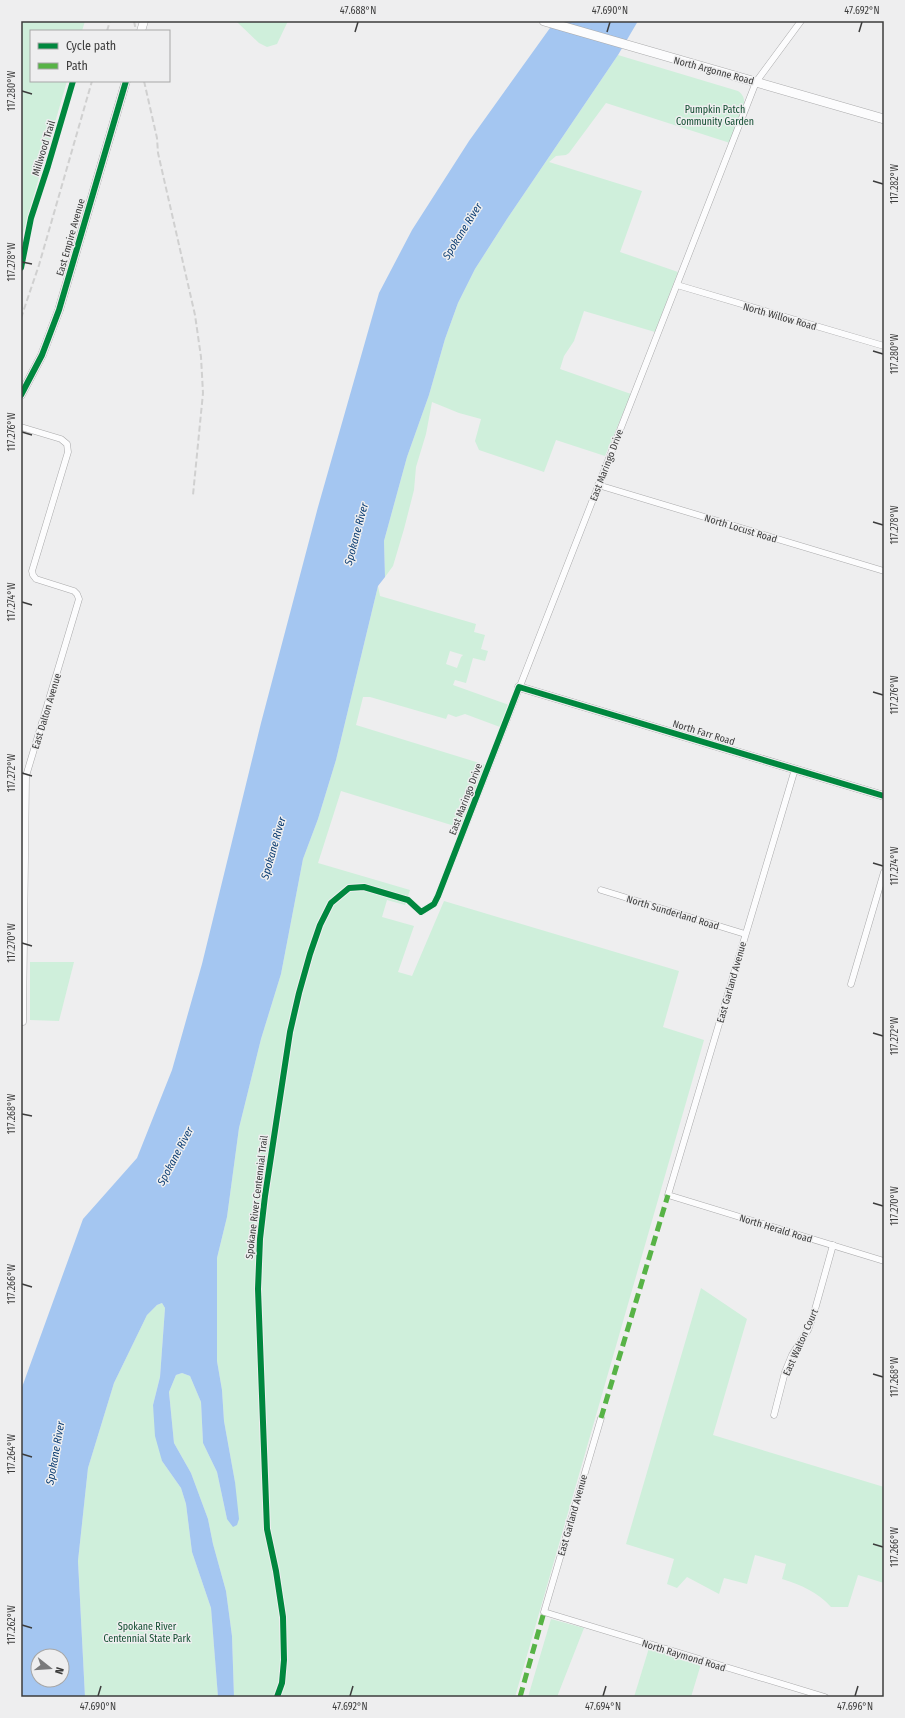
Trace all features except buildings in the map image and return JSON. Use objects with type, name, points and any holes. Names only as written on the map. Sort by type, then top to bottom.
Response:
[{"type":"main road","name":"North Argonne Road","points":[[544,21],[884,119]]},
{"type":"street","name":"East Maringo Drive","points":[[421,912],[434,904],[438,896],[756,82],[801,21]]},
{"type":"street","name":"East Empire Avenue","points":[[21,394],[42,354],[59,310],[126,82]]},
{"type":"street","name":"North Willow Road","points":[[677,285],[884,346]]},
{"type":"street","name":"East Dalton Avenue","points":[[21,427],[61,440],[68,444],[68,452],[32,566],[33,576],[38,580],[72,590],[78,594],[78,604],[23,775],[22,1022]]},
{"type":"street","name":"North Locust Road","points":[[598,485],[884,571]]},
{"type":"street","name":"North Farr Road","points":[[519,687],[884,796]]},
{"type":"street","name":"East Garland Avenue","points":[[668,1195],[795,769]]},
{"type":"street","points":[[851,984],[884,872]]},
{"type":"street","name":"North Sunderland Road","points":[[601,890],[745,934]]},
{"type":"street","name":"North Herald Road","points":[[668,1195],[884,1261]]},
{"type":"street","name":"East Walton Court","points":[[774,1415],[787,1366],[792,1355],[808,1330],[814,1313],[833,1245]]},
{"type":"street","name":"East Garland Avenue","points":[[544,1612],[601,1418]]},
{"type":"street","name":"North Raymond Road","points":[[544,1612],[825,1697]]},
{"type":"green space","points":[[21,21],[85,21],[82,30],[30,30],[30,82],[67,82],[21,240]]},
{"type":"green space","points":[[236,21],[288,21],[277,44],[267,47],[259,43]]},
{"type":"green space","name":"Pumpkin Patch Community Garden","points":[[618,55],[738,91],[742,95],[744,106],[730,143],[606,103],[569,153],[566,155],[556,156],[549,162],[642,191],[620,252],[678,272],[655,332],[584,311],[574,341],[564,356],[560,369],[631,394],[605,456],[556,440],[544,472],[479,450],[475,441],[481,419],[459,413],[432,402],[426,434],[416,467],[414,490],[404,529],[393,566],[385,577],[384,541],[407,457],[429,395],[445,339],[458,303],[475,269],[507,219]]},
{"type":"green space","points":[[378,586],[380,596],[476,624],[474,632],[485,635],[481,649],[488,651],[485,661],[473,658],[466,683],[455,680],[453,685],[509,705],[500,727],[465,714],[456,717],[448,714],[446,719],[370,697],[363,697],[356,725],[486,765],[461,828],[341,791],[318,863],[410,890],[405,905],[387,900],[382,917],[414,926],[398,972],[412,976],[444,901],[679,971],[663,1027],[704,1040],[515,1697],[234,1697],[232,1636],[226,1591],[213,1544],[208,1519],[191,1473],[174,1443],[169,1392],[176,1375],[182,1373],[190,1376],[201,1402],[203,1443],[217,1472],[227,1519],[235,1482],[224,1421],[222,1390],[217,1361],[217,1258],[227,1217],[239,1128],[261,1039],[281,974],[303,859],[318,819],[336,760]],"holes":[[[450,651],[463,655],[457,668],[446,664]]]},
{"type":"green space","points":[[30,962],[74,962],[59,1021],[30,1020]]},
{"type":"green space","points":[[701,1288],[747,1319],[713,1435],[884,1487],[884,1583],[858,1575],[848,1607],[831,1607],[821,1597],[809,1590],[782,1579],[786,1564],[755,1555],[747,1584],[724,1578],[719,1594],[687,1577],[677,1588],[667,1584],[674,1559],[626,1544]]},
{"type":"green space","name":"Spokane River Centennial State Park","points":[[162,1303],[165,1308],[160,1377],[153,1405],[162,1461],[181,1488],[186,1504],[192,1552],[211,1608],[218,1696],[85,1697],[78,1561],[88,1468],[114,1383],[147,1315],[157,1305]]},
{"type":"green space","points":[[551,1619],[584,1628],[557,1697],[528,1697]]},
{"type":"green space","points":[[649,1648],[701,1664],[691,1697],[634,1697]]},
{"type":"water","name":"Spokane River","points":[[555,21],[638,21],[618,55],[475,269],[458,303],[445,339],[429,395],[407,457],[384,541],[385,577],[378,586],[336,760],[318,819],[303,859],[281,974],[261,1039],[239,1128],[227,1217],[217,1258],[217,1361],[222,1390],[224,1421],[235,1482],[239,1519],[237,1525],[233,1527],[227,1519],[217,1472],[203,1443],[201,1402],[190,1376],[182,1373],[176,1375],[169,1392],[174,1443],[191,1473],[208,1519],[213,1544],[226,1591],[232,1636],[234,1697],[218,1697],[211,1608],[192,1552],[186,1504],[181,1488],[162,1461],[155,1436],[153,1405],[160,1377],[165,1308],[162,1303],[157,1305],[147,1315],[114,1383],[88,1468],[78,1561],[85,1697],[21,1697],[21,1390],[83,1219],[137,1158],[172,1070],[202,964],[261,723],[318,507],[379,293],[412,230],[469,141]]},
{"type":"railway","points":[[107,30],[110,21]]},
{"type":"railway","points":[[134,21],[136,30]]},
{"type":"railway","points":[[21,318],[39,265],[92,82]]},
{"type":"railway","points":[[144,82],[157,138],[158,153],[195,315],[201,357],[203,393],[193,495]]},
{"type":"marked path","points":[[601,1418],[668,1195]]},
{"type":"marked path","points":[[520,1697],[544,1612]]},
{"type":"cycle path","name":"Millwood Trail","points":[[21,268],[31,218],[73,82]]},
{"type":"cycle path","points":[[21,395],[42,355],[59,310],[126,82]]},
{"type":"cycle path","name":"Spokane River Centennial Trail","points":[[277,1697],[282,1683],[284,1660],[283,1617],[276,1571],[267,1529],[258,1289],[260,1239],[265,1196],[290,1032],[310,954],[320,925],[331,903],[349,888],[364,887],[408,900],[421,912],[434,904],[519,687],[884,796]]}]
